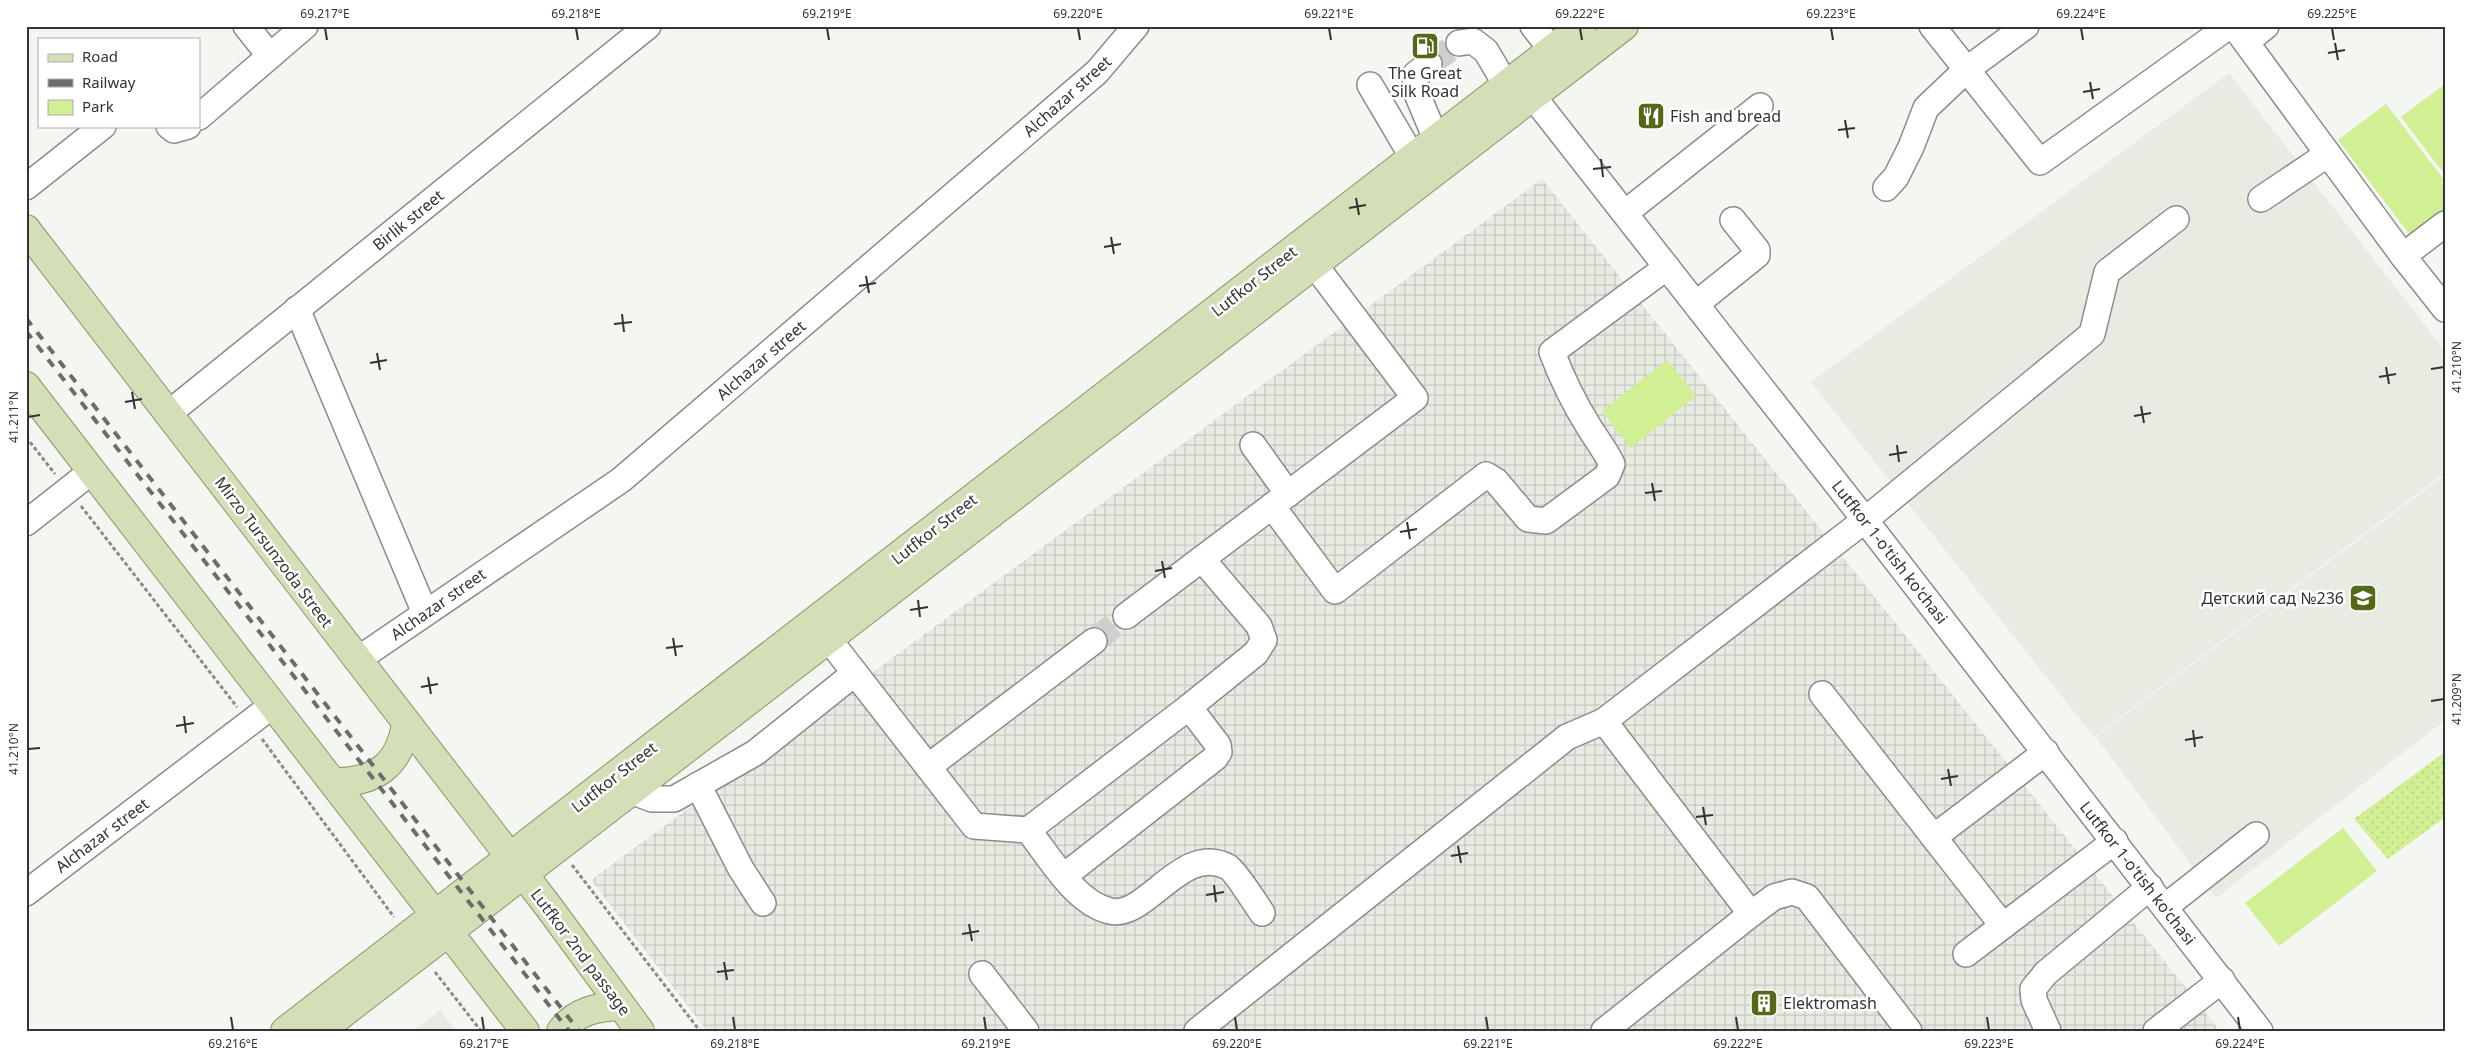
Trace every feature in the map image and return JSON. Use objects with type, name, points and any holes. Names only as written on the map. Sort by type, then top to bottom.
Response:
[{"type":"main road","name":"Lutfkor Street","points":[[515,866],[558,847],[631,791],[821,630],[1314,264],[1519,86],[1552,50],[1582,26]]},
{"type":"main road","points":[[1519,86],[1624,26]]},
{"type":"main road","name":"Lutfkor Street","points":[[285,1031],[442,923],[821,630],[1436,139],[1519,86]]},
{"type":"main road","name":"Mirzo Tursunzoda Street","points":[[26,229],[515,866]]},
{"type":"main road","points":[[26,386],[525,1031]]},
{"type":"main road","points":[[333,782],[359,781],[382,770],[398,750],[404,737],[406,723]]},
{"type":"main road","name":"Lutfkor 2nd passage","points":[[515,866],[548,906],[640,1031]]},
{"type":"main road","name":"Lutfkor Street","points":[[320,1031],[442,923]]},
{"type":"main road","points":[[561,1031],[573,1017],[585,1012],[620,1006]]},
{"type":"street","points":[[246,26],[270,56]]},
{"type":"street","points":[[200,116],[305,26]]},
{"type":"street","name":"Birlik street","points":[[168,414],[648,26]]},
{"type":"street","name":"Alchazar street","points":[[357,660],[424,612],[622,480],[1097,72],[1136,26]]},
{"type":"street","points":[[1533,26],[1552,50]]},
{"type":"street","points":[[1932,26],[2040,162],[2236,31],[2266,26]]},
{"type":"street","points":[[1886,188],[1896,177],[1911,147],[1926,108],[1966,70],[2026,26]]},
{"type":"street","points":[[2236,31],[2403,256],[2445,309]]},
{"type":"street","name":"Lutfkor 1-o'tish ko'chasi","points":[[1459,43],[1473,42],[1486,51],[1519,86],[1625,213],[1866,520],[2260,1031]]},
{"type":"street","points":[[1429,64],[1416,74],[1415,89],[1436,139]]},
{"type":"street","points":[[1370,85],[1413,158]]},
{"type":"street","points":[[1625,213],[1760,106]]},
{"type":"street","points":[[26,187],[100,128]]},
{"type":"street","points":[[2261,199],[2328,154]]},
{"type":"street","points":[[1197,1031],[1567,737],[1604,721],[1866,520],[2092,334],[2107,272],[2176,219]]},
{"type":"street","points":[[1696,304],[1757,255],[1757,250],[1733,220]]},
{"type":"street","points":[[2403,256],[2445,224]]},
{"type":"street","points":[[1126,616],[1415,398],[1314,264]]},
{"type":"street","points":[[1253,445],[1280,500],[1335,591],[1486,475],[1496,481],[1528,519],[1546,521],[1607,476],[1612,464],[1564,382],[1552,352],[1667,267]]},
{"type":"street","points":[[297,309],[424,612]]},
{"type":"street","points":[[26,523],[92,471]]},
{"type":"street","points":[[821,630],[974,826],[1028,830],[1189,707],[1256,653],[1264,640],[1259,626],[1202,559]]},
{"type":"street","points":[[928,767],[1094,641]]},
{"type":"street","points":[[631,791],[652,800],[674,798],[755,754],[854,673]]},
{"type":"street","points":[[1822,694],[2003,926]]},
{"type":"street","name":"Alchazar street","points":[[26,892],[273,705]]},
{"type":"street","points":[[1064,876],[1214,758],[1219,752],[1218,745],[1189,707]]},
{"type":"street","points":[[1604,721],[1751,914]]},
{"type":"street","points":[[1934,837],[2046,752]]},
{"type":"street","points":[[698,785],[741,869],[763,903]]},
{"type":"street","points":[[1028,830],[1080,896],[1110,912],[1129,909],[1191,866],[1209,862],[1229,868],[1262,913]]},
{"type":"street","points":[[2165,907],[2256,835]]},
{"type":"street","points":[[1966,954],[2114,842]]},
{"type":"street","points":[[2048,1031],[2034,1000],[2033,989],[2046,973],[2150,887]]},
{"type":"street","points":[[1604,1031],[1751,914],[1774,897],[1792,892],[1807,898],[1909,1031]]},
{"type":"street","points":[[982,974],[1026,1031]]},
{"type":"street","points":[[2156,1031],[2222,980]]},
{"type":"path","points":[[558,847],[700,1031]]},
{"type":"shaded area","points":[[2229,73],[2445,351],[2445,473],[2094,737],[1811,382]]},
{"type":"shaded area","points":[[1542,179],[2220,1031],[707,1031],[591,880]]},
{"type":"shaded area","name":"Детский сад №236","points":[[2445,475],[2445,720],[2216,898],[2096,737]]},
{"type":"shaded area","points":[[440,1010],[456,1031],[413,1031]]},
{"type":"green space","points":[[2445,84],[2445,175],[2401,117]]},
{"type":"green space","points":[[2386,104],[2445,181],[2445,221],[2416,243],[2338,140]]},
{"type":"green space","points":[[1667,360],[1696,396],[1631,448],[1602,411]]},
{"type":"green space","points":[[2445,752],[2445,817],[2388,859],[2354,819]]},
{"type":"green space","points":[[2343,828],[2377,871],[2279,946],[2245,903]]},
{"type":"tunnel","points":[[1429,64],[1459,43]]},
{"type":"tunnel","points":[[1094,641],[1126,616]]},
{"type":"railway","points":[[26,318],[579,1031]]},
{"type":"railway","points":[[26,331],[569,1031]]},
{"type":"place","name":"The Great Silk Road","points":[[1425,46]]},
{"type":"place","name":"Fish and bread","points":[[1651,116]]},
{"type":"place","name":"Детский сад №236","points":[[2363,598]]},
{"type":"place","name":"Elektromash","points":[[1764,1003]]}]
